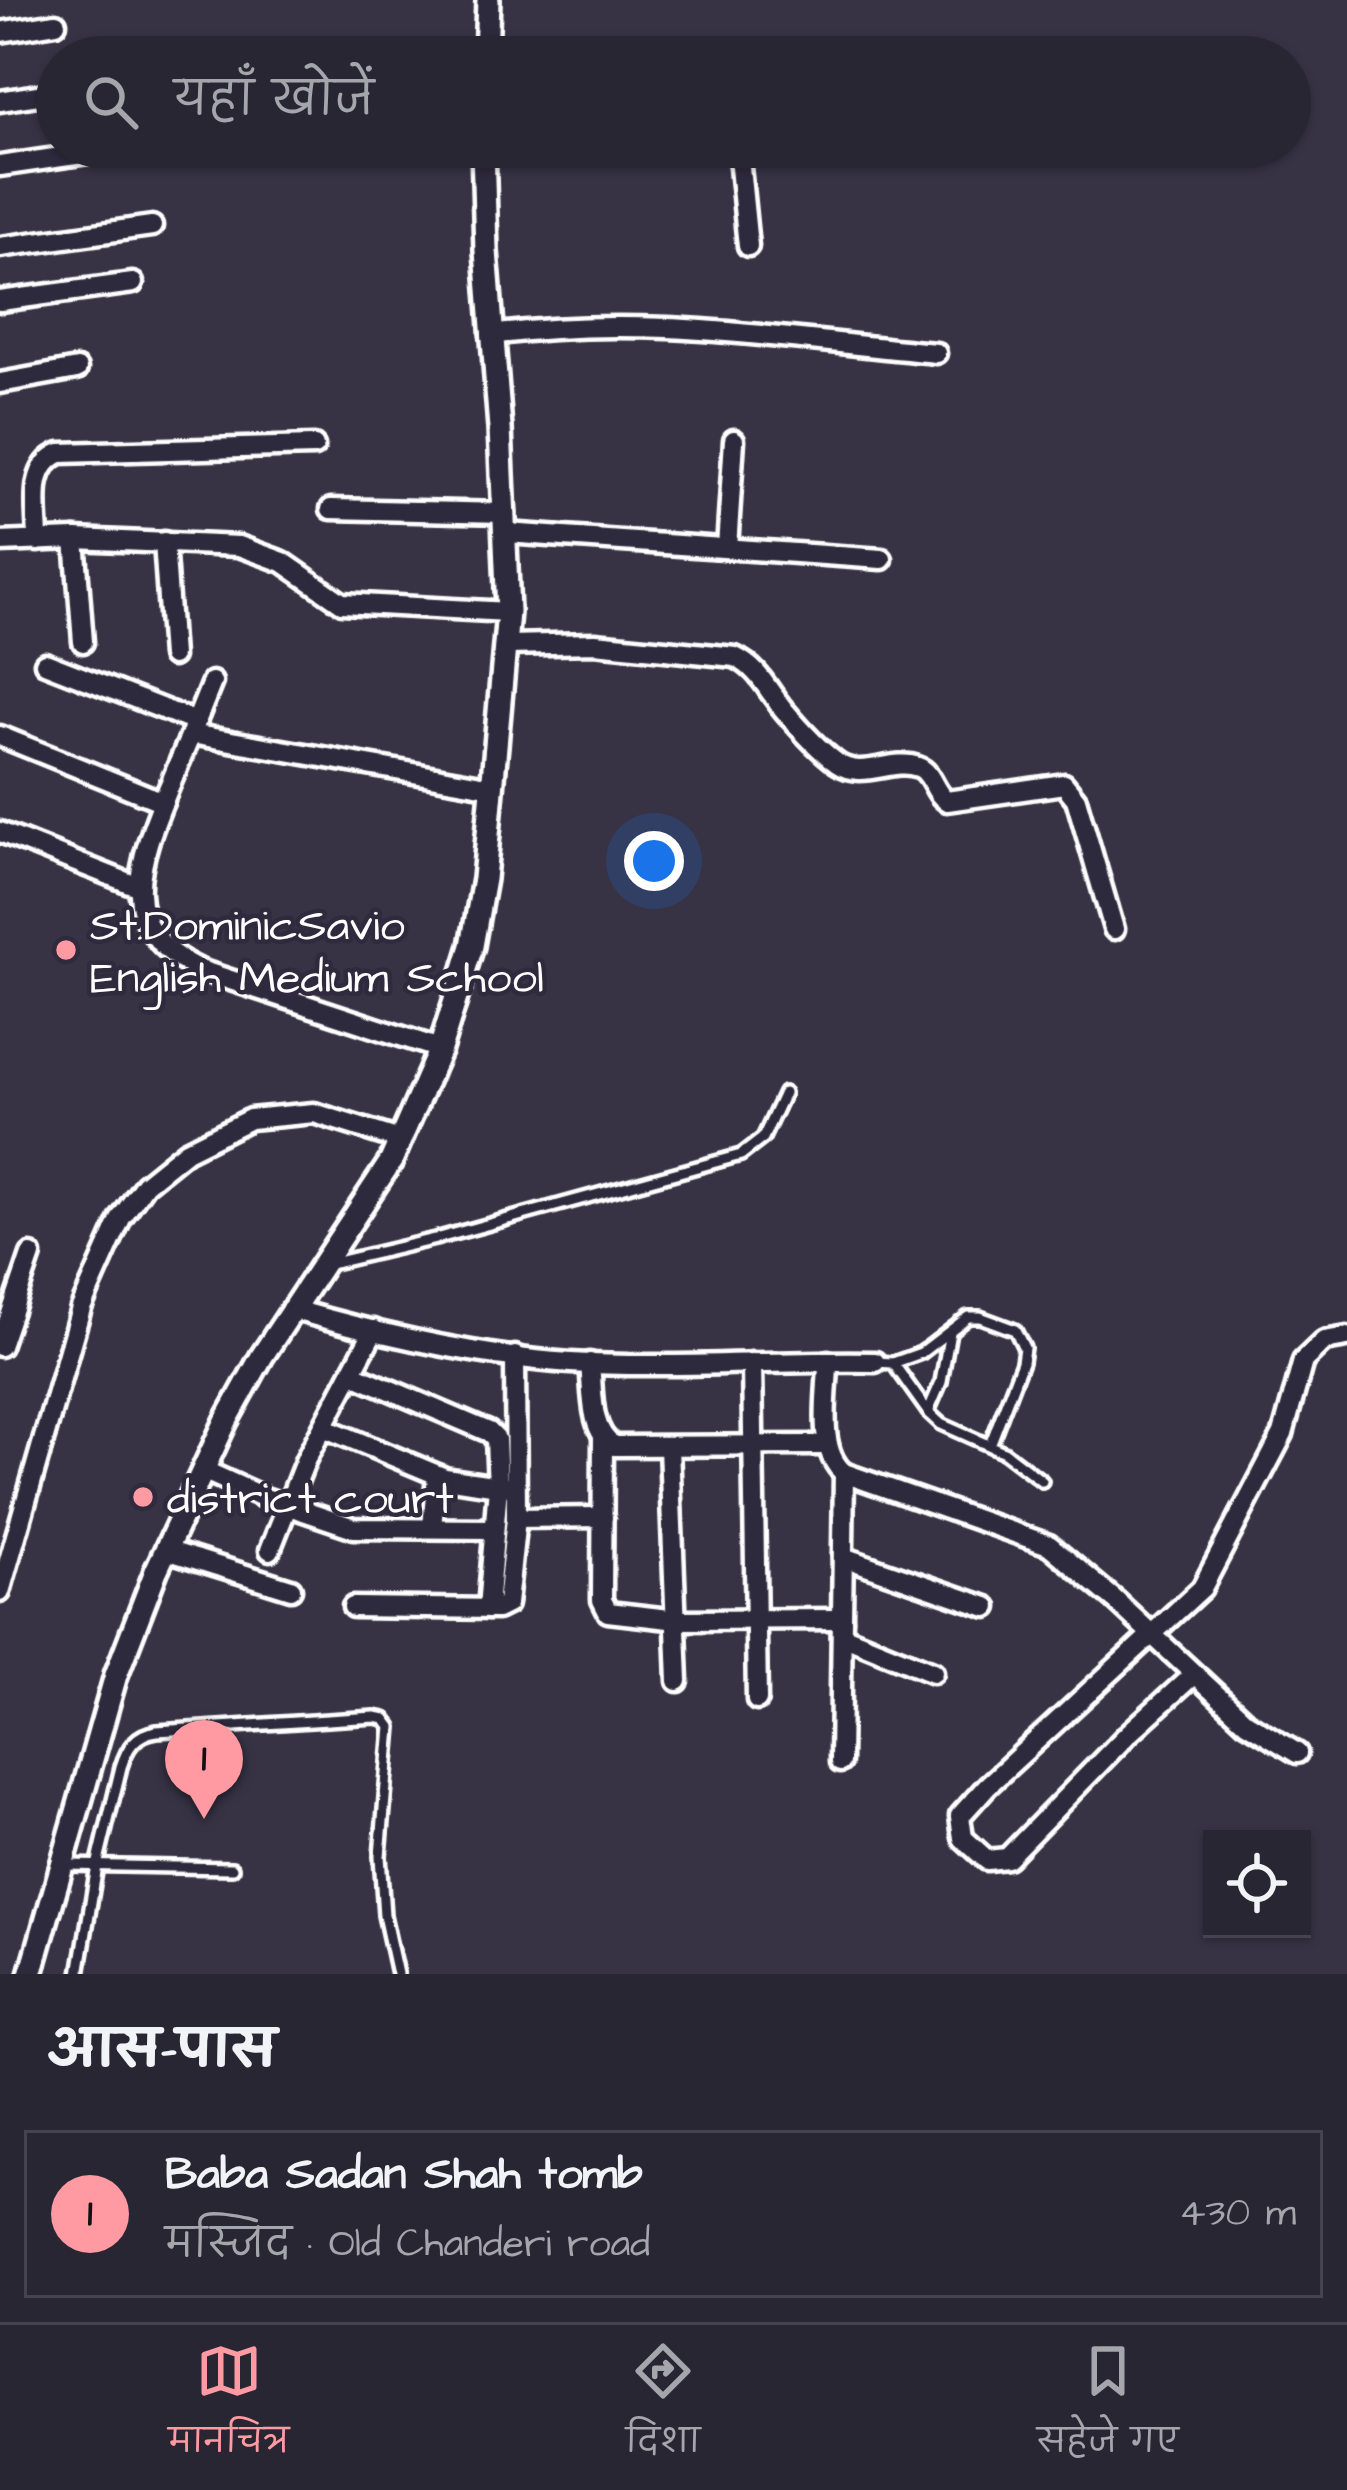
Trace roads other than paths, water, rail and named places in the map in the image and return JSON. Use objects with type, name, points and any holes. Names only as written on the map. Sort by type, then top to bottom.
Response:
[{"type":"street","points":[[487,36],[488,0]]},
{"type":"street","points":[[0,32],[56,23]]},
{"type":"street","points":[[0,101],[36,95]]},
{"type":"street","points":[[0,166],[36,161]]},
{"type":"street","points":[[31,1974],[116,1676],[166,1550],[203,1470],[291,1309],[396,1151],[440,1049],[472,946],[484,879],[508,612],[484,168]]},
{"type":"street","points":[[740,168],[748,246]]},
{"type":"street","points":[[0,247],[152,226]]},
{"type":"street","points":[[0,301],[133,283]]},
{"type":"street","points":[[491,334],[555,326],[648,325],[936,353]]},
{"type":"street","points":[[0,383],[77,370]]},
{"type":"street","points":[[728,548],[734,440]]},
{"type":"street","points":[[38,541],[41,468],[60,453],[314,446]]},
{"type":"street","points":[[331,509],[882,559]]},
{"type":"street","points":[[0,542],[75,539],[239,546],[283,562],[342,603],[508,612]]},
{"type":"street","points":[[75,539],[83,642]]},
{"type":"street","points":[[164,542],[172,656]]},
{"type":"street","points":[[507,645],[633,645],[734,657],[751,665],[782,708],[838,764],[854,770],[918,766],[947,801],[1054,784],[1071,789],[1114,929]]},
{"type":"street","points":[[45,663],[194,728],[493,787]]},
{"type":"street","points":[[212,682],[138,875],[146,923],[158,943],[200,970],[440,1049]]},
{"type":"street","points":[[0,736],[163,802]]},
{"type":"street","points":[[0,832],[139,887]]},
{"type":"street","points":[[0,1592],[81,1308],[122,1218],[145,1184],[186,1150],[250,1119],[314,1113],[396,1151]]},
{"type":"street","points":[[0,1346],[31,1255]]},
{"type":"street","points":[[291,1309],[515,1357],[590,1363],[884,1362]]},
{"type":"street","points":[[270,1550],[323,1427],[374,1330]]},
{"type":"street","points":[[1193,1675],[1007,1858],[987,1860],[962,1838],[961,1816],[987,1786],[1202,1588],[1283,1434],[1303,1361],[1324,1341],[1347,1337]]},
{"type":"street","points":[[488,1609],[494,1529],[507,1487],[515,1357]]},
{"type":"street","points":[[827,1361],[828,1445],[835,1466],[1048,1545],[1115,1600],[1246,1722],[1297,1753]]},
{"type":"street","points":[[590,1363],[603,1439],[603,1607],[619,1615],[678,1620],[842,1627],[933,1672]]},
{"type":"street","points":[[752,1363],[757,1700]]},
{"type":"street","points":[[352,1374],[494,1435],[516,1518],[509,1599],[503,1607],[353,1607]]},
{"type":"street","points":[[323,1427],[437,1475],[507,1487]]},
{"type":"street","points":[[603,1439],[614,1445],[669,1447],[828,1445]]},
{"type":"street","points":[[669,1447],[679,1681]]},
{"type":"street","points":[[203,1470],[353,1528],[494,1529]]},
{"type":"street","points":[[840,1762],[844,1473]]},
{"type":"street","points":[[431,1527],[437,1475]]},
{"type":"street","points":[[516,1518],[603,1517]]},
{"type":"street","points":[[166,1550],[291,1589]]},
{"type":"street","points":[[844,1557],[987,1606]]},
{"type":"lane","points":[[320,1266],[741,1155],[764,1138],[784,1093]]},
{"type":"lane","points":[[990,1445],[1022,1362],[1015,1330],[980,1316],[968,1317],[934,1346],[884,1362],[941,1424],[990,1445],[1042,1481]]},
{"type":"lane","points":[[928,1412],[941,1382],[950,1332]]},
{"type":"lane","points":[[79,1974],[97,1865],[125,1754],[146,1732],[347,1718],[385,1719],[392,1734],[380,1856],[397,1974]]},
{"type":"lane","points":[[59,1865],[232,1868]]},
{"type":"place","name":"St.DominicSavio English Medium School","points":[[66,950]]},
{"type":"place","name":"district court","points":[[143,1497]]},
{"type":"place","name":"Baba Sadan Shah tomb","points":[[204,1819]]}]
